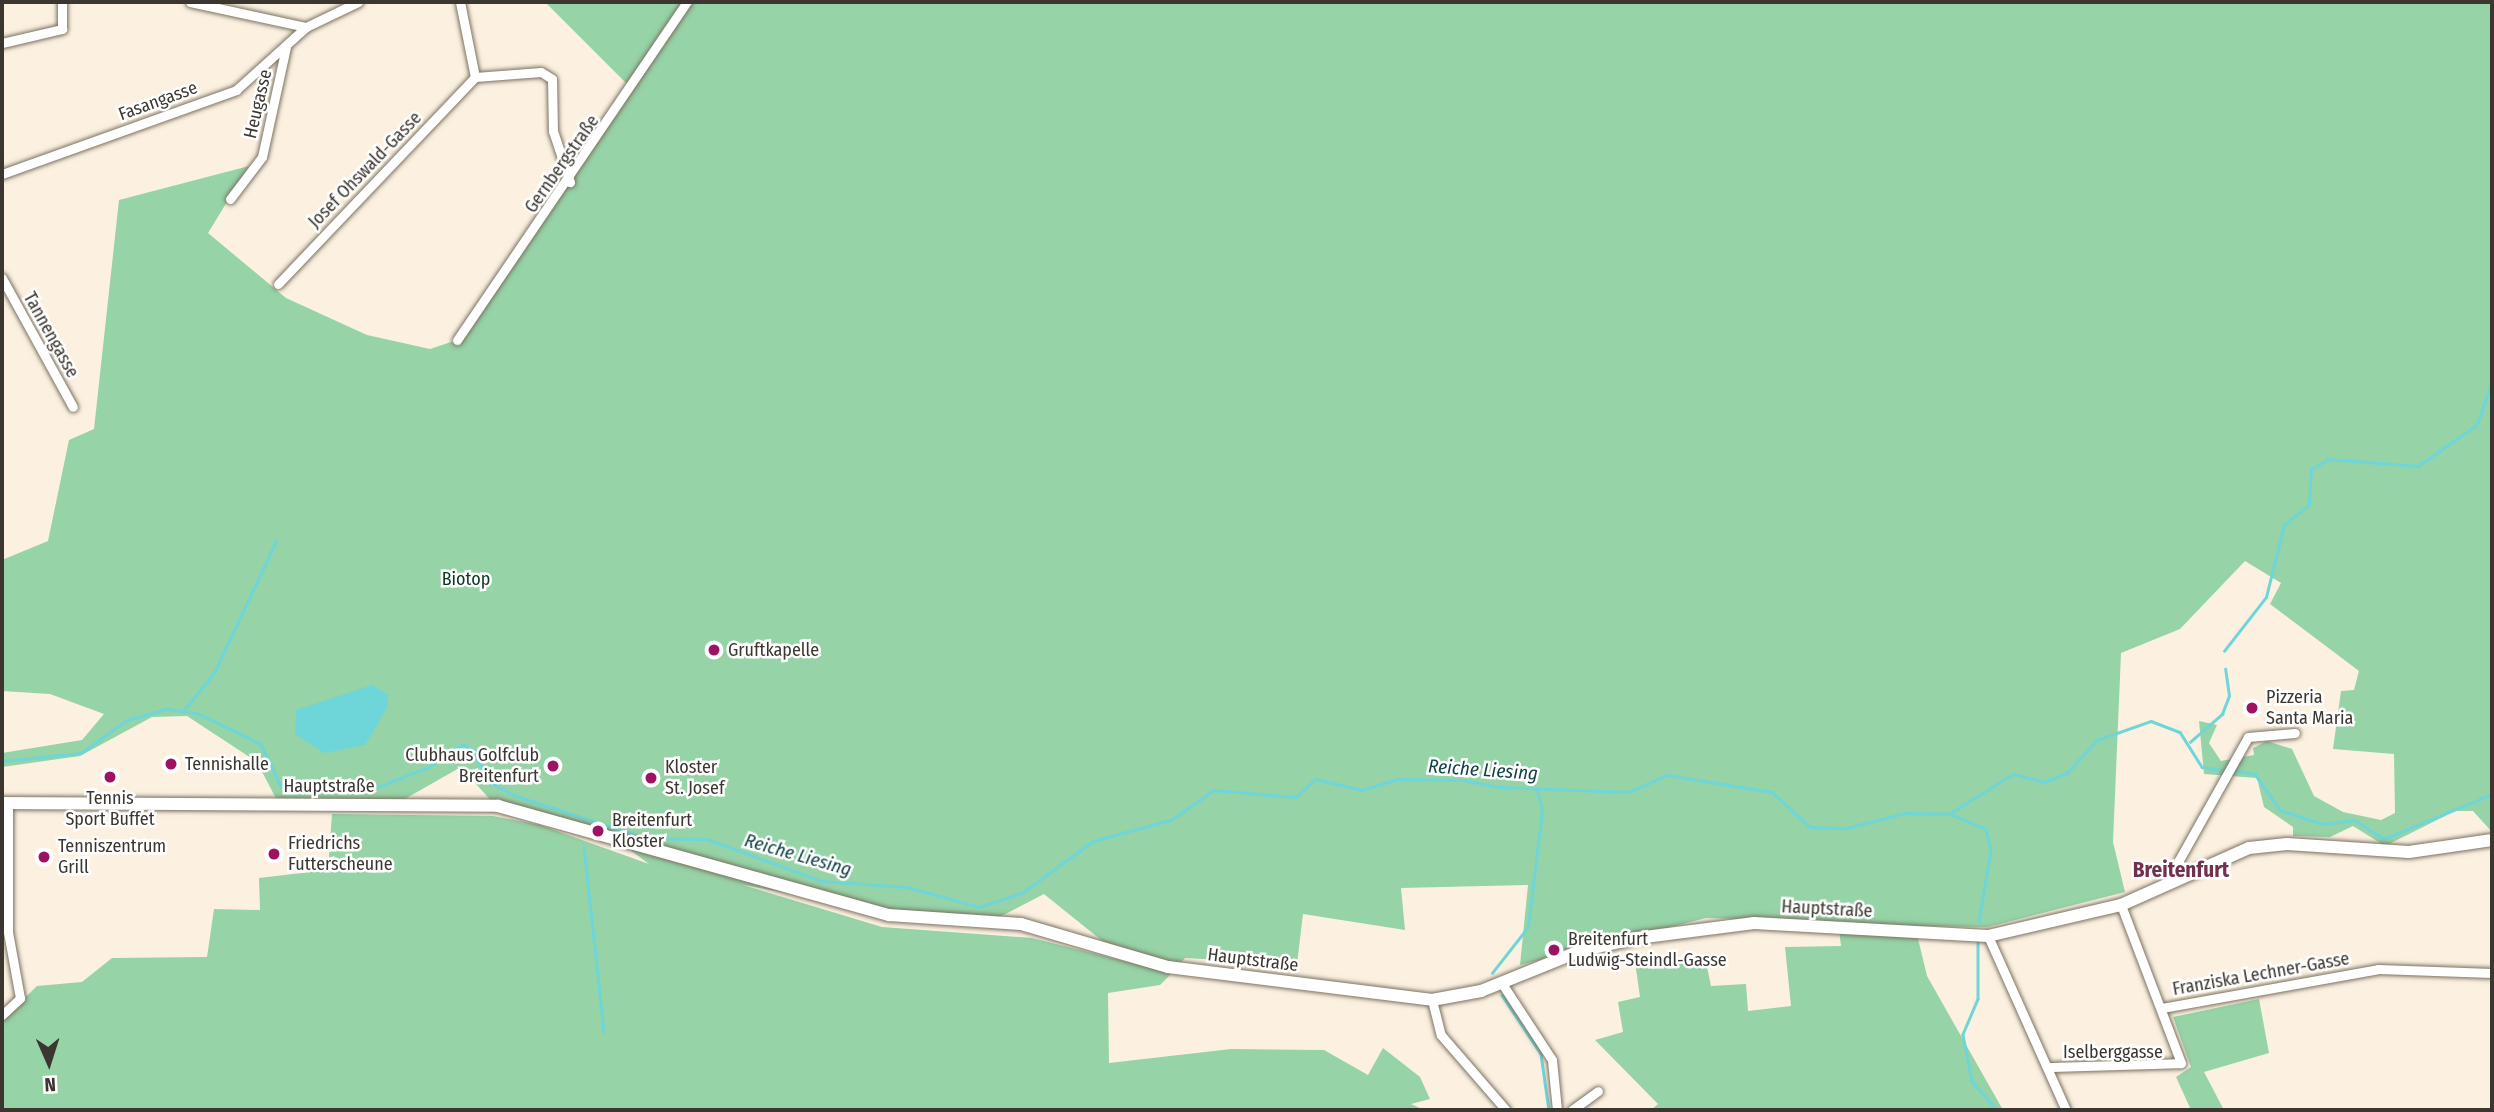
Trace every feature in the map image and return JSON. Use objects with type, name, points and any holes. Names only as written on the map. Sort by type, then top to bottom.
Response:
[{"type":"main road","name":"Hauptstraße","points":[[5,802],[498,806],[889,915],[1021,924],[1168,967],[1432,1000],[1501,982],[1601,946],[1722,925],[1988,936],[2121,905],[2226,855],[2269,845],[2409,852],[2492,840]]},
{"type":"street","points":[[2,43],[62,29],[62,2]]},
{"type":"street","points":[[190,2],[215,4],[306,27]]},
{"type":"street","name":"Fasangasse","points":[[2,174],[236,90],[306,27],[358,2]]},
{"type":"street","points":[[460,2],[475,77],[549,75],[553,131],[570,182]]},
{"type":"street","name":"Gernbergstraße","points":[[457,340],[570,182],[687,2]]},
{"type":"street","name":"Heugasse","points":[[230,199],[262,157],[286,47]]},
{"type":"street","name":"Josef Ohswald-Gasse","points":[[278,284],[475,77]]},
{"type":"street","name":"Tannengasse","points":[[2,278],[72,407]]},
{"type":"street","points":[[2180,876],[2179,860],[2248,737],[2295,733]]},
{"type":"street","points":[[2,1015],[20,998],[5,933],[5,802]]},
{"type":"street","points":[[2121,905],[2162,1008]]},
{"type":"street","points":[[1988,936],[2066,1110]]},
{"type":"street","name":"Franziska Lechner-Gasse","points":[[2162,1008],[2378,969],[2492,973]]},
{"type":"street","points":[[1501,982],[1552,1060],[1557,1110]]},
{"type":"street","points":[[1432,1000],[1441,1035],[1506,1110]]},
{"type":"street","name":"Iselberggasse","points":[[2048,1068],[2177,1067],[2180,1055],[2162,1008]]},
{"type":"street","points":[[1572,1110],[1598,1091]]},
{"type":"green space","name":"Biotop","points":[[545,2],[2492,2],[2492,832],[2473,811],[2455,811],[2385,846],[2353,826],[2330,837],[2293,836],[2293,827],[2264,807],[2257,778],[2204,774],[2199,721],[2217,725],[2209,743],[2221,761],[2254,755],[2253,748],[2267,741],[2292,749],[2314,796],[2343,812],[2381,820],[2395,813],[2394,754],[2333,749],[2341,691],[2354,690],[2359,671],[2270,604],[2281,583],[2245,561],[2180,629],[2121,653],[2113,842],[2125,892],[1988,927],[1915,926],[1927,976],[2003,1110],[1651,1110],[1658,1104],[1595,1040],[1623,1032],[1618,1002],[1640,997],[1635,962],[1705,957],[1711,986],[1746,984],[1748,1011],[1791,1006],[1785,947],[1841,946],[1838,922],[1706,918],[1520,965],[1528,885],[1401,888],[1405,930],[1303,914],[1297,964],[1185,958],[1177,967],[1111,948],[1044,894],[994,920],[874,909],[743,885],[882,927],[1032,938],[1172,973],[1160,985],[1108,993],[1109,1063],[1231,1049],[1324,1050],[1368,1075],[1383,1048],[1420,1077],[1430,1099],[1411,1104],[1424,1110],[2,1110],[2,1020],[37,986],[82,982],[112,958],[207,957],[214,909],[260,910],[259,878],[328,870],[332,814],[493,816],[540,825],[649,864],[614,838],[493,803],[461,767],[403,800],[282,810],[257,762],[187,716],[152,717],[80,756],[2,767],[2,753],[82,740],[104,714],[50,694],[2,691],[2,560],[48,541],[69,440],[94,429],[119,200],[249,166],[208,233],[286,298],[367,335],[430,349],[463,338],[631,88]]},
{"type":"green space","points":[[2259,999],[2269,1053],[2204,1072],[2224,1110],[2191,1110],[2176,1077],[2191,1067],[2173,1017]]},
{"type":"water","points":[[372,685],[388,695],[388,706],[365,745],[324,753],[295,734],[296,710]]},
{"type":"waterway","points":[[2477,424],[2492,381]]},
{"type":"waterway","points":[[2224,651],[2266,597],[2284,525],[2309,505],[2311,469],[2328,459],[2418,466],[2475,426]]},
{"type":"waterway","points":[[185,709],[214,673],[276,541]]},
{"type":"waterway","points":[[2190,742],[2222,714],[2229,696],[2225,669]]},
{"type":"waterway","name":"Reiche Liesing","points":[[2,761],[81,753],[127,720],[167,709],[197,713],[261,744],[281,786],[295,793],[380,786],[429,767],[463,744],[474,751],[488,781],[511,794],[645,838],[707,839],[822,881],[907,887],[979,907],[1022,893],[1093,841],[1171,820],[1214,790],[1296,797],[1315,779],[1362,790],[1398,779],[1463,780],[1499,787],[1629,792],[1667,775],[1772,792],[1810,827],[1847,828],[1905,813],[1949,814],[2013,774],[2044,782],[2067,773],[2097,740],[2151,721],[2180,732],[2202,767],[2226,771]]},
{"type":"waterway","name":"Reiche Liesing","points":[[2232,770],[2255,774],[2280,810],[2322,824],[2354,820],[2384,839],[2492,794]]},
{"type":"waterway","points":[[1492,973],[1528,927],[1542,811],[1537,789]]},
{"type":"waterway","points":[[1950,814],[1986,829],[1991,851],[1979,921]]},
{"type":"waterway","points":[[584,847],[604,1032]]},
{"type":"waterway","points":[[1978,942],[1978,999],[1963,1035],[1972,1081],[1997,1110]]},
{"type":"waterway","points":[[1502,995],[1541,1054],[1549,1110]]},
{"type":"place","name":"Gruftkapelle","points":[[714,650]]},
{"type":"place","name":"Pizzeria Santa Maria","points":[[2252,708]]},
{"type":"place","name":"Tennishalle","points":[[171,764]]},
{"type":"place","name":"Clubhaus Golfclub Breitenfurt","points":[[553,766]]},
{"type":"place","name":"Tennis Sport Buffet","points":[[110,777]]},
{"type":"place","name":"Kloster St. Josef","points":[[651,778]]},
{"type":"place","name":"Breitenfurt Kloster","points":[[598,831]]},
{"type":"place","name":"Friedrichs Futterscheune","points":[[274,854]]},
{"type":"place","name":"Tenniszentrum Grill","points":[[44,857]]},
{"type":"place","name":"Breitenfurt Ludwig-Steindl-Gasse","points":[[1554,950]]},
{"type":"district","name":"Breitenfurt","points":[[2181,870]]}]
